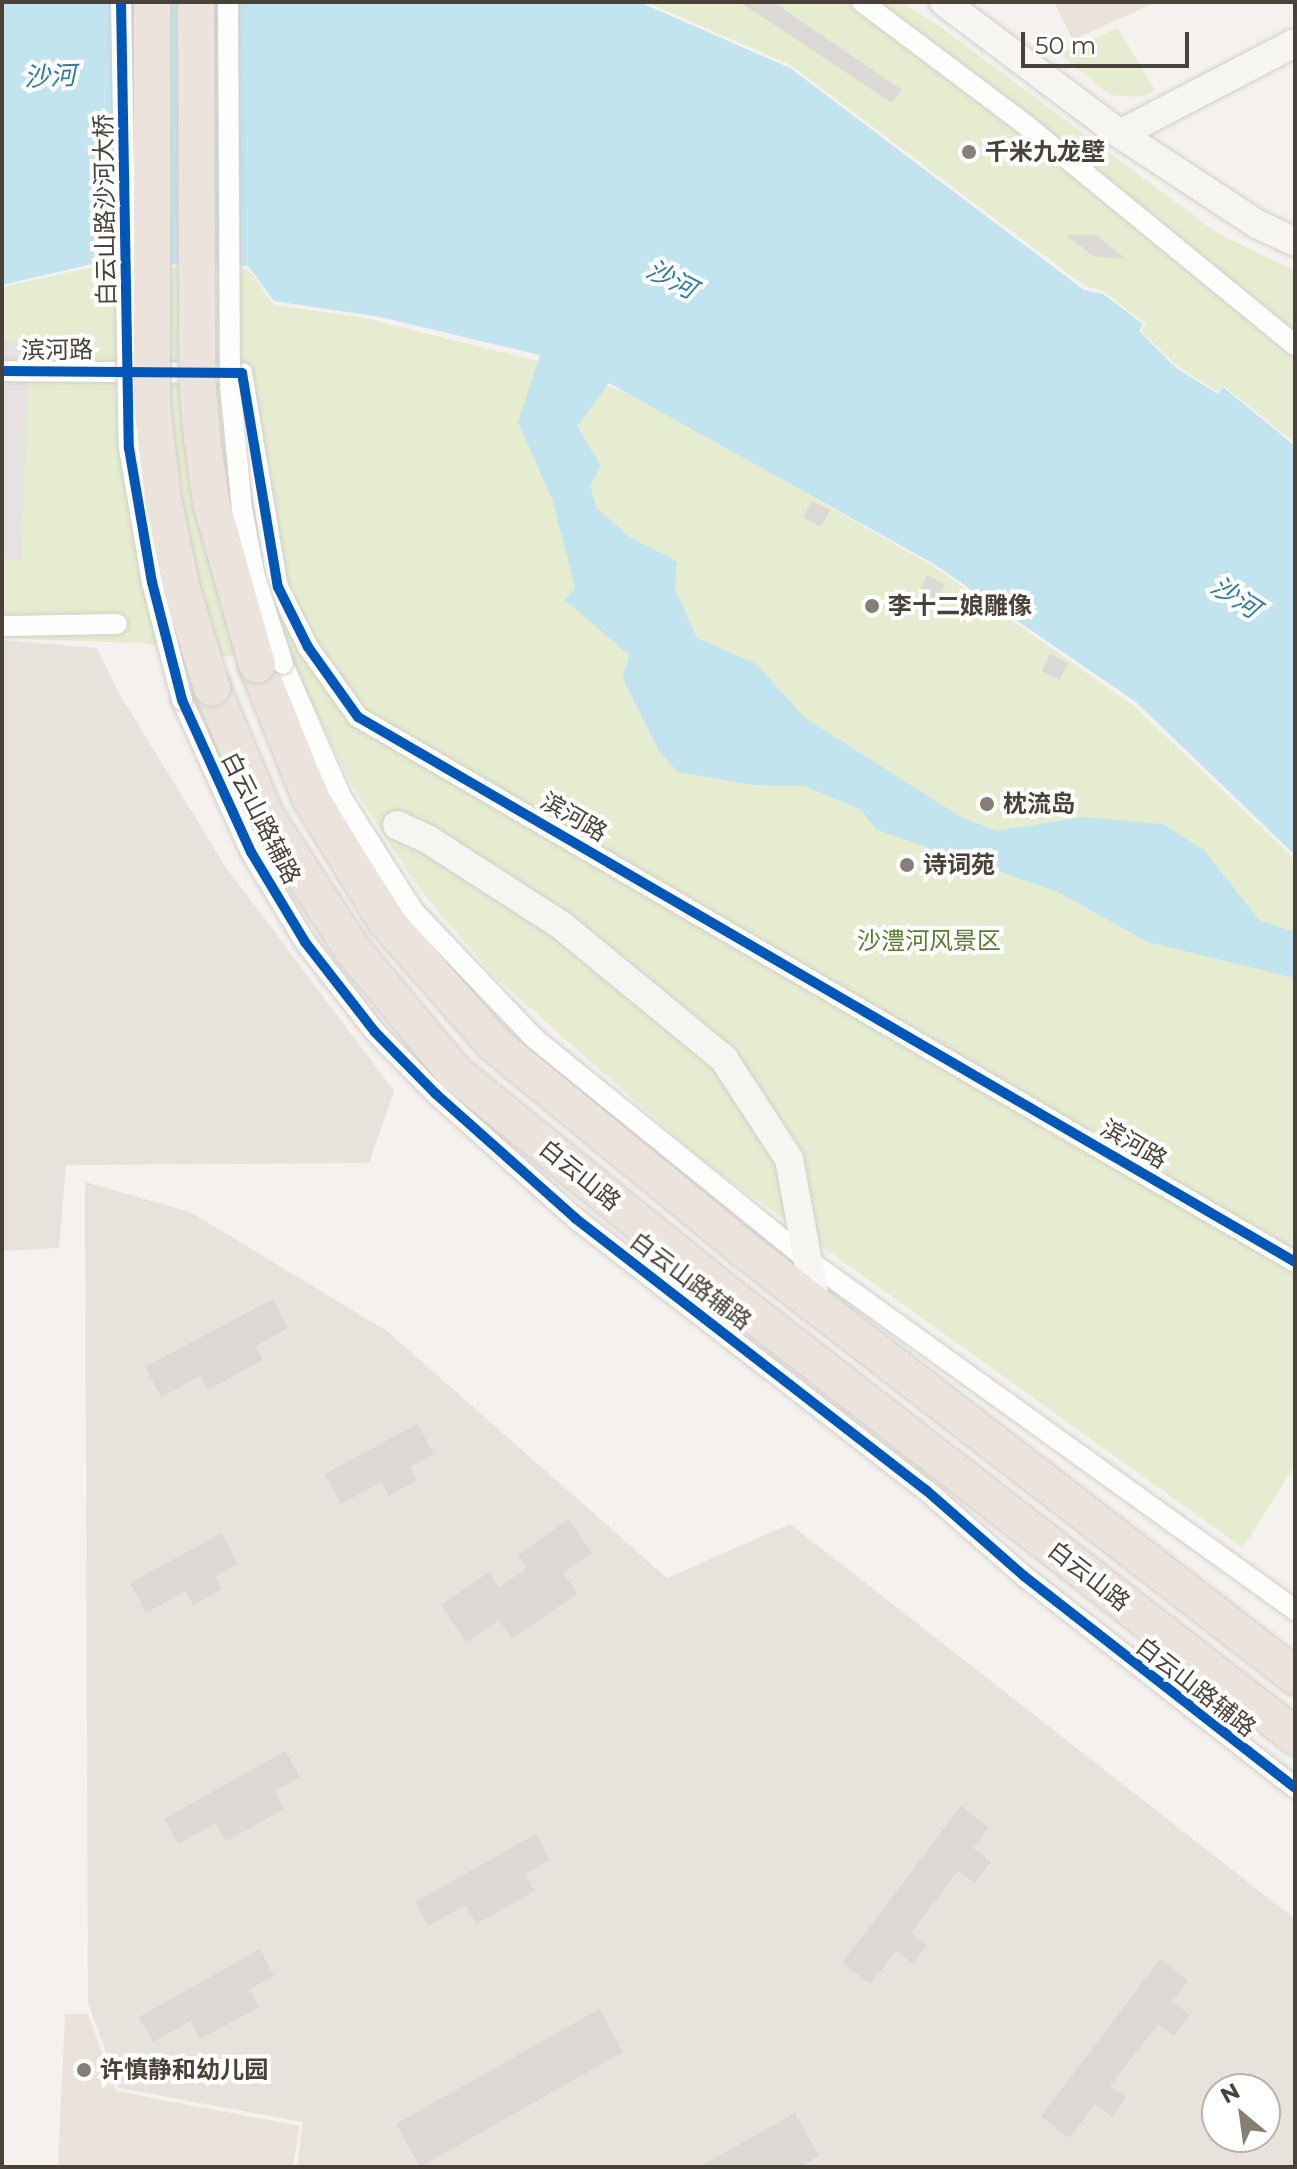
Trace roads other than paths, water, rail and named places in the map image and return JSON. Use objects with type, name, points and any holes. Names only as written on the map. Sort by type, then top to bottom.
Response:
[{"type":"highway","name":"白云山路沙河大桥","points":[[152,2],[152,404],[163,499],[182,590],[197,694]]},
{"type":"highway","points":[[196,2],[197,379],[202,438],[211,502],[270,664]]},
{"type":"highway","name":"白云山路","points":[[270,664],[310,797],[385,920],[493,1043],[816,1305],[1295,1676]]},
{"type":"highway","name":"白云山路","points":[[197,694],[266,817],[352,949],[455,1073],[713,1283],[1295,1736]]},
{"type":"street","name":"白云山路沙河大桥","points":[[121,2],[129,448],[152,582],[197,694]]},
{"type":"street","points":[[228,2],[230,385],[250,550],[270,664],[341,797],[414,912],[535,1039],[808,1260],[1295,1610]]},
{"type":"street","points":[[862,2],[1026,125],[1295,345]]},
{"type":"street","points":[[944,2],[1120,134],[1257,224],[1295,242]]},
{"type":"street","points":[[1120,134],[1295,43]]},
{"type":"street","name":"滨河路","points":[[2,371],[242,373],[278,587],[308,647],[358,717],[1295,1262]]},
{"type":"street","points":[[2,626],[117,624]]},
{"type":"street","name":"白云山路辅路","points":[[197,694],[251,852],[305,942],[375,1032],[436,1094],[575,1218],[926,1490],[1024,1576],[1295,1788]]},
{"type":"street","points":[[397,825],[429,840],[561,925],[724,1059],[789,1159],[816,1305]]},
{"type":"water","name":"沙河","points":[[2,2],[639,2],[790,68],[1084,290],[1103,294],[1143,324],[1139,331],[1176,368],[1218,394],[1223,387],[1295,446],[1295,855],[1136,702],[934,564],[609,383],[577,426],[601,466],[590,485],[596,507],[629,537],[677,561],[675,589],[697,638],[756,664],[805,718],[961,817],[997,831],[1083,817],[1162,824],[1204,850],[1259,920],[1295,932],[1295,978],[1148,942],[1056,891],[877,830],[860,809],[804,786],[753,785],[678,772],[660,753],[622,677],[629,655],[565,600],[575,588],[552,499],[518,422],[540,355],[380,317],[274,301],[248,266],[96,263],[2,285]]},
{"type":"place","name":"千米九龙壁","points":[[969,152]]},
{"type":"place","name":"李十二娘雕像","points":[[872,606]]},
{"type":"place","name":"枕流岛","points":[[987,804]]},
{"type":"place","name":"诗词苑","points":[[907,865]]},
{"type":"place","name":"许慎静和幼儿园","points":[[84,2070]]},
{"type":"park label","name":"沙澧河风景区","points":[[929,941]]}]
